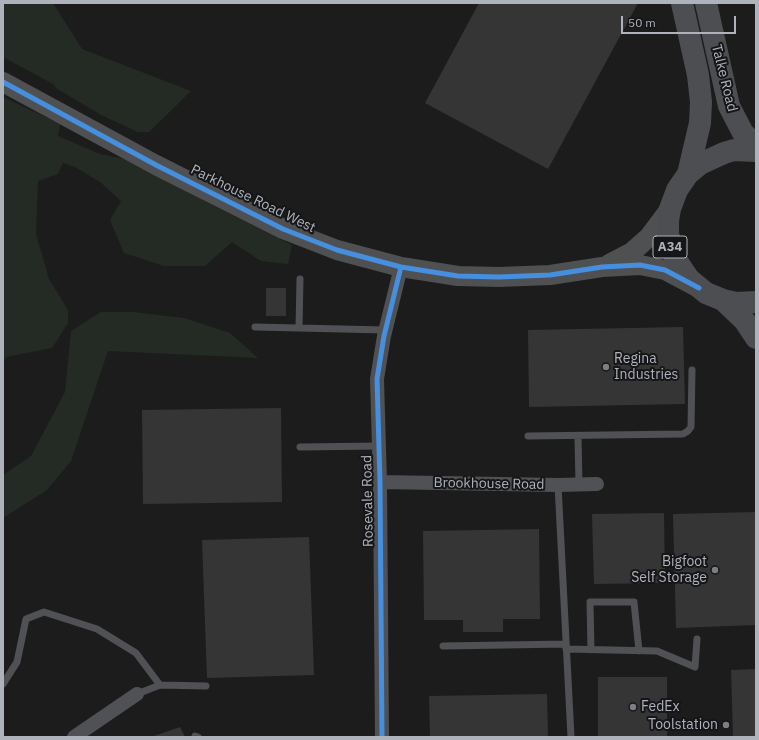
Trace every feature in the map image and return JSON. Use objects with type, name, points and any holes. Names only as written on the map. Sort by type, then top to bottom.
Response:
[{"type":"highway","name":"Talke Road","points":[[682,3],[698,75],[700,102],[700,123],[688,174]]},
{"type":"highway","name":"Talke Road","points":[[706,3],[729,106],[743,133],[756,145]]},
{"type":"highway","name":"A34","points":[[756,151],[734,150],[714,156],[700,164],[688,174],[677,190],[670,209],[668,234],[675,258],[689,279],[698,288],[723,300],[736,303],[756,302]]},
{"type":"highway","name":"A34","points":[[723,300],[744,320],[756,338]]},
{"type":"street","name":"Parkhouse Road West","points":[[3,82],[156,165],[283,229],[337,250],[401,267],[458,276],[499,277],[550,275],[602,267],[640,265],[665,270],[698,288]]},
{"type":"street","name":"Parkhouse Road West","points":[[602,267],[632,252],[649,237],[670,209]]},
{"type":"street","name":"Rosevale Road","points":[[382,737],[380,482],[377,379],[385,330],[401,267]]},
{"type":"street","name":"Brookhouse Road","points":[[380,482],[558,486],[597,484]]},
{"type":"street","points":[[74,737],[137,694]]},
{"type":"lane","points":[[300,279],[300,328]]},
{"type":"lane","points":[[255,327],[385,330]]},
{"type":"lane","points":[[528,436],[578,437],[683,434],[691,427],[692,370]]},
{"type":"lane","points":[[578,437],[579,485]]},
{"type":"lane","points":[[300,447],[379,446]]},
{"type":"lane","points":[[558,486],[571,737]]},
{"type":"lane","points":[[591,650],[590,602],[634,602],[639,651]]},
{"type":"lane","points":[[3,684],[17,662],[26,619],[44,612],[97,629],[136,653],[160,685]]},
{"type":"lane","points":[[443,646],[566,647],[591,650],[657,651],[695,667],[696,639]]},
{"type":"lane","points":[[137,694],[160,685],[206,686]]},
{"type":"shaded area","points":[[3,3],[53,3],[82,49],[191,91],[149,132],[138,132],[101,115],[56,88],[53,84],[3,57]]},
{"type":"shaded area","points":[[3,97],[60,124],[58,136],[100,154],[130,160],[212,205],[292,245],[288,264],[261,261],[232,242],[205,266],[164,266],[124,253],[110,220],[121,201],[100,182],[75,167],[63,163],[58,174],[38,181],[36,234],[49,279],[68,310],[68,323],[52,348],[6,357],[3,361]]},
{"type":"shaded area","points":[[101,312],[133,312],[184,318],[230,333],[258,358],[108,351],[71,461],[47,490],[3,518],[3,475],[31,456],[65,392],[71,331]]},
{"type":"building","points":[[479,3],[638,3],[548,169],[425,103]]},
{"type":"building","points":[[266,288],[286,288],[286,316],[266,316]]},
{"type":"building","name":"Regina Industries","points":[[683,327],[685,404],[529,407],[528,330]]},
{"type":"building","points":[[281,408],[282,502],[143,504],[142,410]]},
{"type":"building","name":"Bigfoot Self Storage","points":[[756,512],[756,625],[676,628],[673,514]]},
{"type":"building","points":[[664,513],[665,583],[594,584],[592,514]]},
{"type":"building","points":[[539,529],[540,619],[503,619],[503,632],[463,632],[463,620],[424,620],[423,531]]},
{"type":"building","points":[[309,537],[314,675],[207,678],[202,540]]},
{"type":"building","points":[[756,669],[756,737],[733,737],[731,670]]},
{"type":"building","name":"FedEx","points":[[598,677],[667,677],[667,737],[598,737]]},
{"type":"building","points":[[547,694],[548,737],[430,737],[429,696]]},
{"type":"building","points":[[180,727],[185,737],[151,737]]},
{"type":"cycle path","points":[[3,82],[156,165],[283,229],[337,250],[401,267],[458,276],[499,277],[550,275],[602,267],[640,265],[665,270],[699,288]]},
{"type":"cycle path","points":[[382,737],[380,482],[377,379],[384,336],[401,267]]},
{"type":"place","name":"Regina Industries","points":[[606,367]]},
{"type":"place","name":"Bigfoot Self Storage","points":[[715,570]]},
{"type":"place","name":"FedEx","points":[[633,707]]},
{"type":"place","name":"Toolstation","points":[[726,725]]}]
